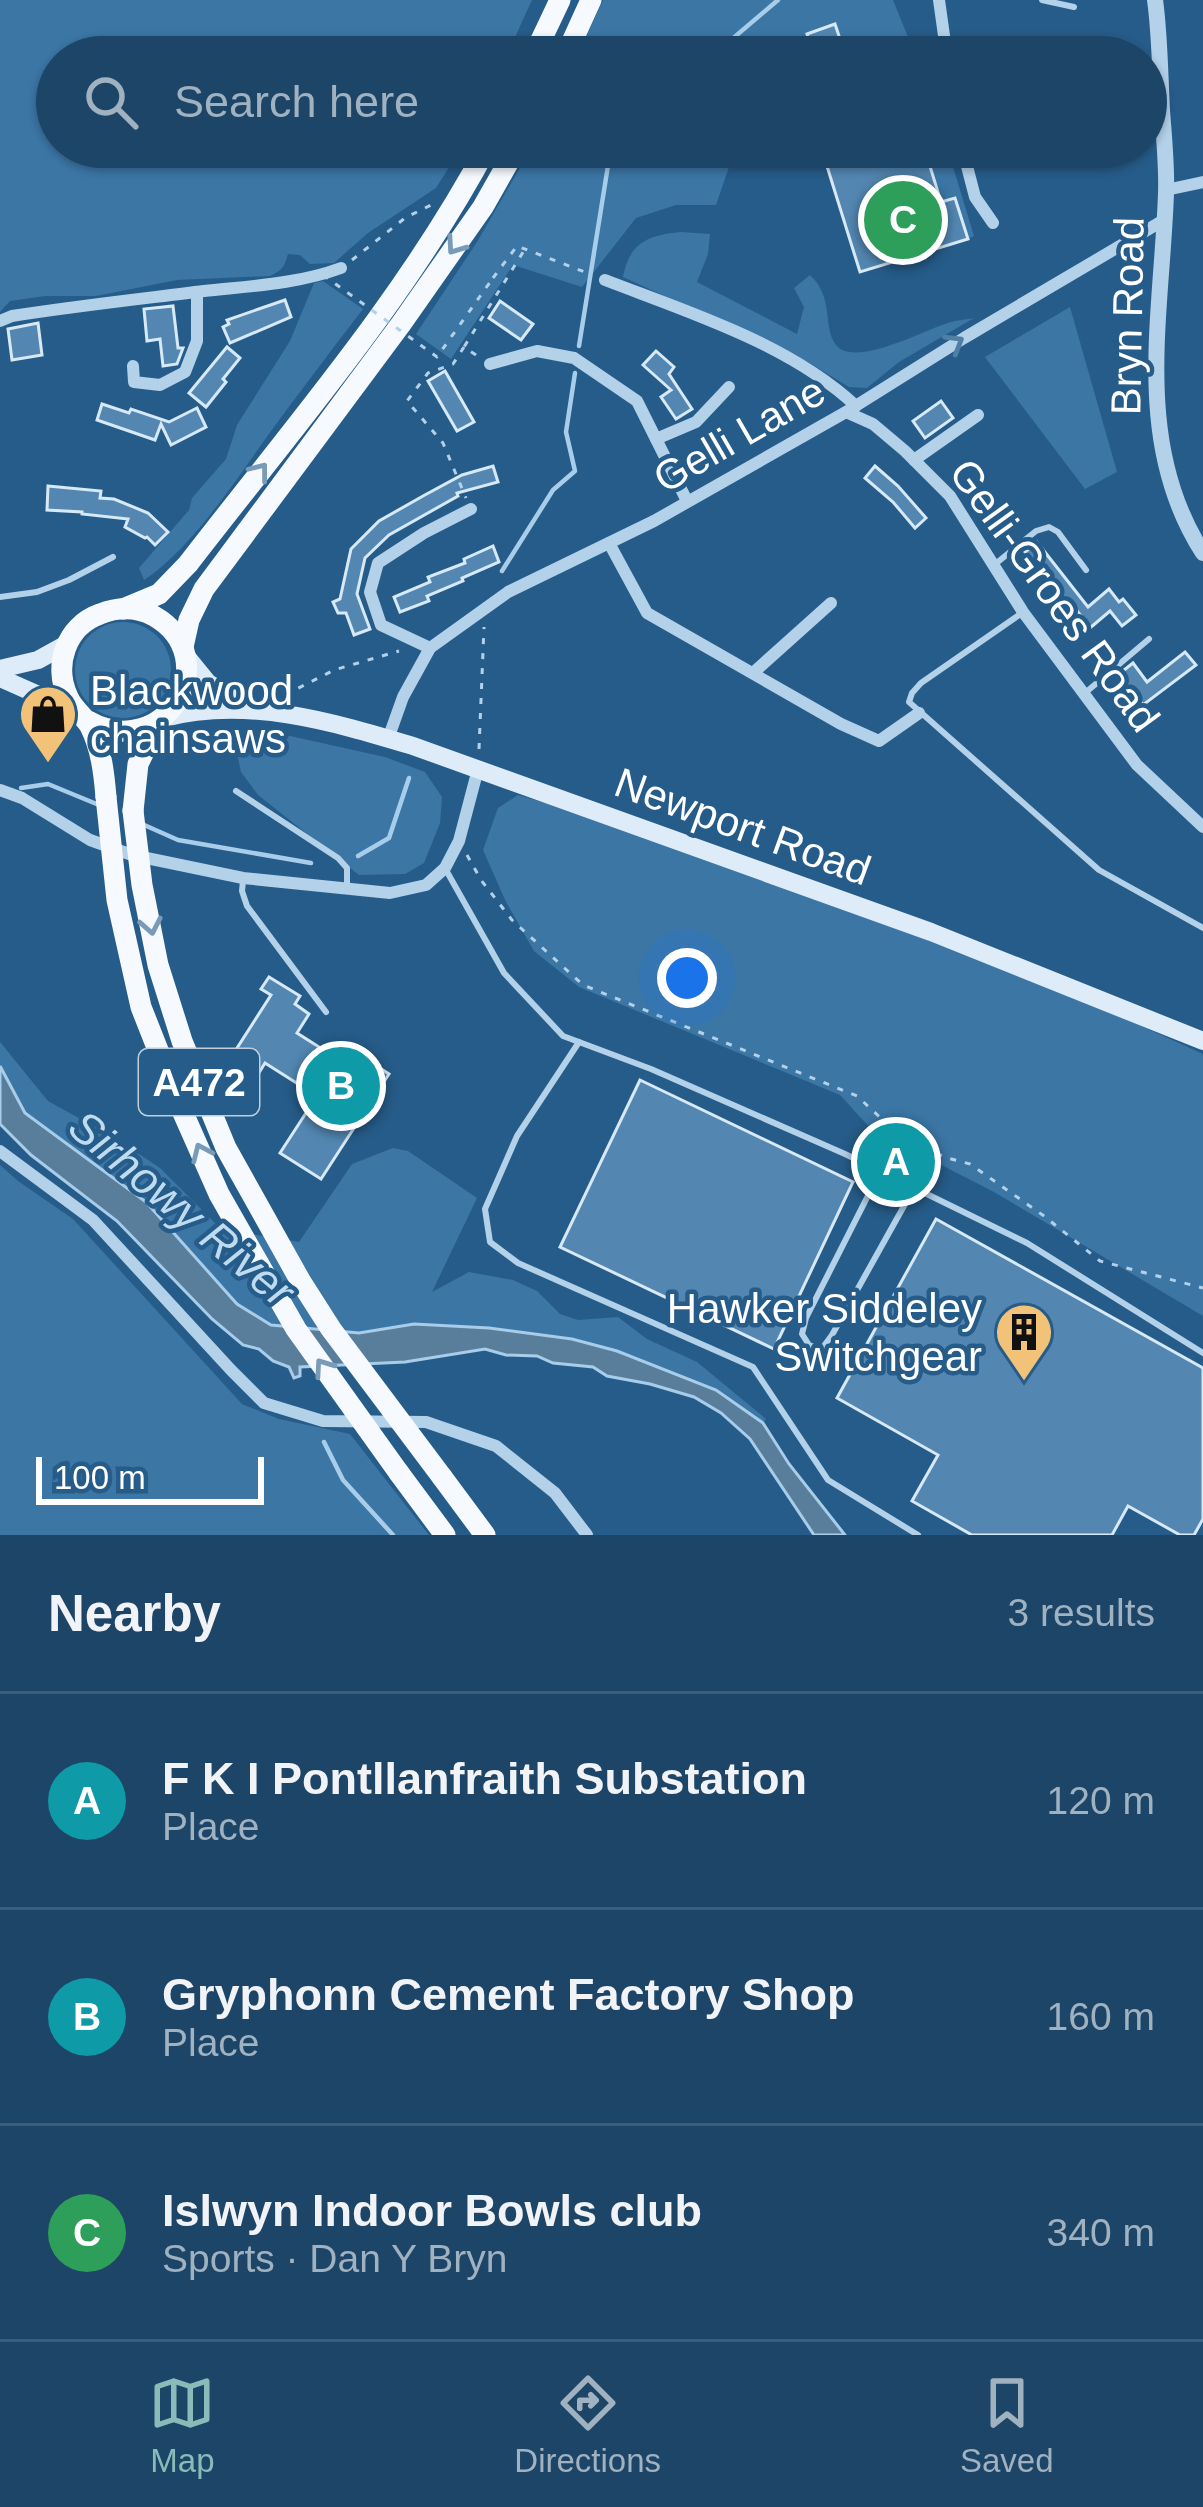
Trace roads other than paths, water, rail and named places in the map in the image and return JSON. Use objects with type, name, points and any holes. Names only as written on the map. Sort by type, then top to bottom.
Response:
[{"type":"main road","points":[[543,36],[560,0]]},
{"type":"main road","points":[[575,36],[591,0]]},
{"type":"main road","points":[[0,669],[38,660],[67,644],[95,616],[159,594],[188,564],[402,283],[476,168]]},
{"type":"main road","points":[[0,678],[51,698],[107,730],[143,730],[161,720],[184,685],[189,620],[204,589],[401,324],[505,168]]},
{"type":"main road","points":[[123,609],[152,615],[170,628],[184,651]]},
{"type":"main road","points":[[67,644],[62,673],[67,695],[82,717]]},
{"type":"main road","name":"Newport Road","points":[[184,651],[215,689],[249,708]]},
{"type":"main road","name":"Newport Road","points":[[161,720],[199,710],[249,708],[388,739],[932,932],[1203,1041]]},
{"type":"main road","name":"A472","points":[[82,717],[103,764],[117,900],[141,1007],[219,1194],[296,1329],[445,1535]]},
{"type":"main road","name":"A472","points":[[161,720],[138,764],[133,811],[158,965],[182,1042],[226,1148],[301,1282],[485,1535]]},
{"type":"street","points":[[939,0],[943,36]]},
{"type":"street","name":"Bryn Road","points":[[1155,0],[1157,36]]},
{"type":"street","points":[[967,168],[975,197],[993,223]]},
{"type":"street","name":"Bryn Road","points":[[1165,168],[1156,412],[1169,476],[1203,553]]},
{"type":"street","points":[[1166,190],[1203,182]]},
{"type":"street","name":"Gelli Lane","points":[[388,739],[425,646],[508,592],[609,543],[851,409],[1164,220]]},
{"type":"street","points":[[0,321],[341,268]]},
{"type":"street","name":"Gelli-Groes Road","points":[[605,280],[780,354],[829,383],[851,409],[914,460],[950,496],[1024,612],[1138,765],[1203,827]]},
{"type":"street","points":[[133,366],[134,382],[147,384],[160,385],[185,372],[197,341],[197,292]]},
{"type":"street","points":[[490,364],[537,351],[574,358],[637,401],[687,501]]},
{"type":"street","points":[[656,440],[696,422],[729,387]]},
{"type":"street","points":[[914,460],[978,415]]},
{"type":"street","points":[[425,646],[381,625],[370,592],[378,563],[471,509]]},
{"type":"street","points":[[609,543],[647,613],[841,724],[878,740],[919,713]]},
{"type":"street","points":[[753,674],[831,603]]},
{"type":"street","points":[[0,790],[42,809],[90,840],[132,855],[243,878],[390,893],[426,885],[445,868],[459,842],[478,769]]},
{"type":"street","points":[[0,1151],[93,1220],[264,1402],[323,1420],[426,1422],[496,1446],[555,1493],[587,1535]]},
{"type":"lane","points":[[1042,0],[1074,7]]},
{"type":"lane","points":[[994,565],[1036,531],[1049,527],[1058,532],[1086,571]]},
{"type":"lane","points":[[0,597],[37,592],[113,557]]},
{"type":"lane","points":[[1024,612],[922,683],[909,702],[1100,870],[1203,928]]},
{"type":"lane","points":[[1085,694],[1149,639]]},
{"type":"lane","points":[[236,790],[343,862],[346,890]]},
{"type":"lane","points":[[445,868],[504,973],[563,1036],[651,1069],[880,1171],[1027,1243],[1203,1353]]},
{"type":"lane","points":[[243,878],[247,906],[326,1012]]},
{"type":"lane","points":[[579,1042],[517,1136],[485,1209],[490,1242],[518,1263],[753,1367],[828,1480],[918,1535]]},
{"type":"lane","points":[[880,1171],[806,1318],[802,1334],[809,1345],[821,1350],[832,1335],[914,1188]]},
{"type":"waterway","points":[[736,36],[778,0]]},
{"type":"waterway","points":[[579,346],[608,168]]},
{"type":"waterway","points":[[502,571],[553,490],[575,471],[566,432],[575,373]]},
{"type":"waterway","points":[[358,856],[389,838],[409,778]]},
{"type":"waterway","points":[[21,788],[48,784],[99,805]]},
{"type":"waterway","points":[[142,824],[178,840],[311,863]]},
{"type":"waterway","points":[[324,1442],[343,1480],[393,1535]]},
{"type":"place","name":"Islwyn Indoor Bowls club","points":[[903,220]]},
{"type":"place","name":"Blackwood chainsaws","points":[[48,765]]},
{"type":"place","name":"Gryphonn Cement Factory Shop","points":[[341,1086]]},
{"type":"place","name":"F K I Pontllanfraith Substation","points":[[896,1162]]},
{"type":"place","name":"Hawker Siddeley Switchgear","points":[[1024,1383]]},
{"type":"water label","name":"Sirhowy River","points":[[182,1208]]}]
